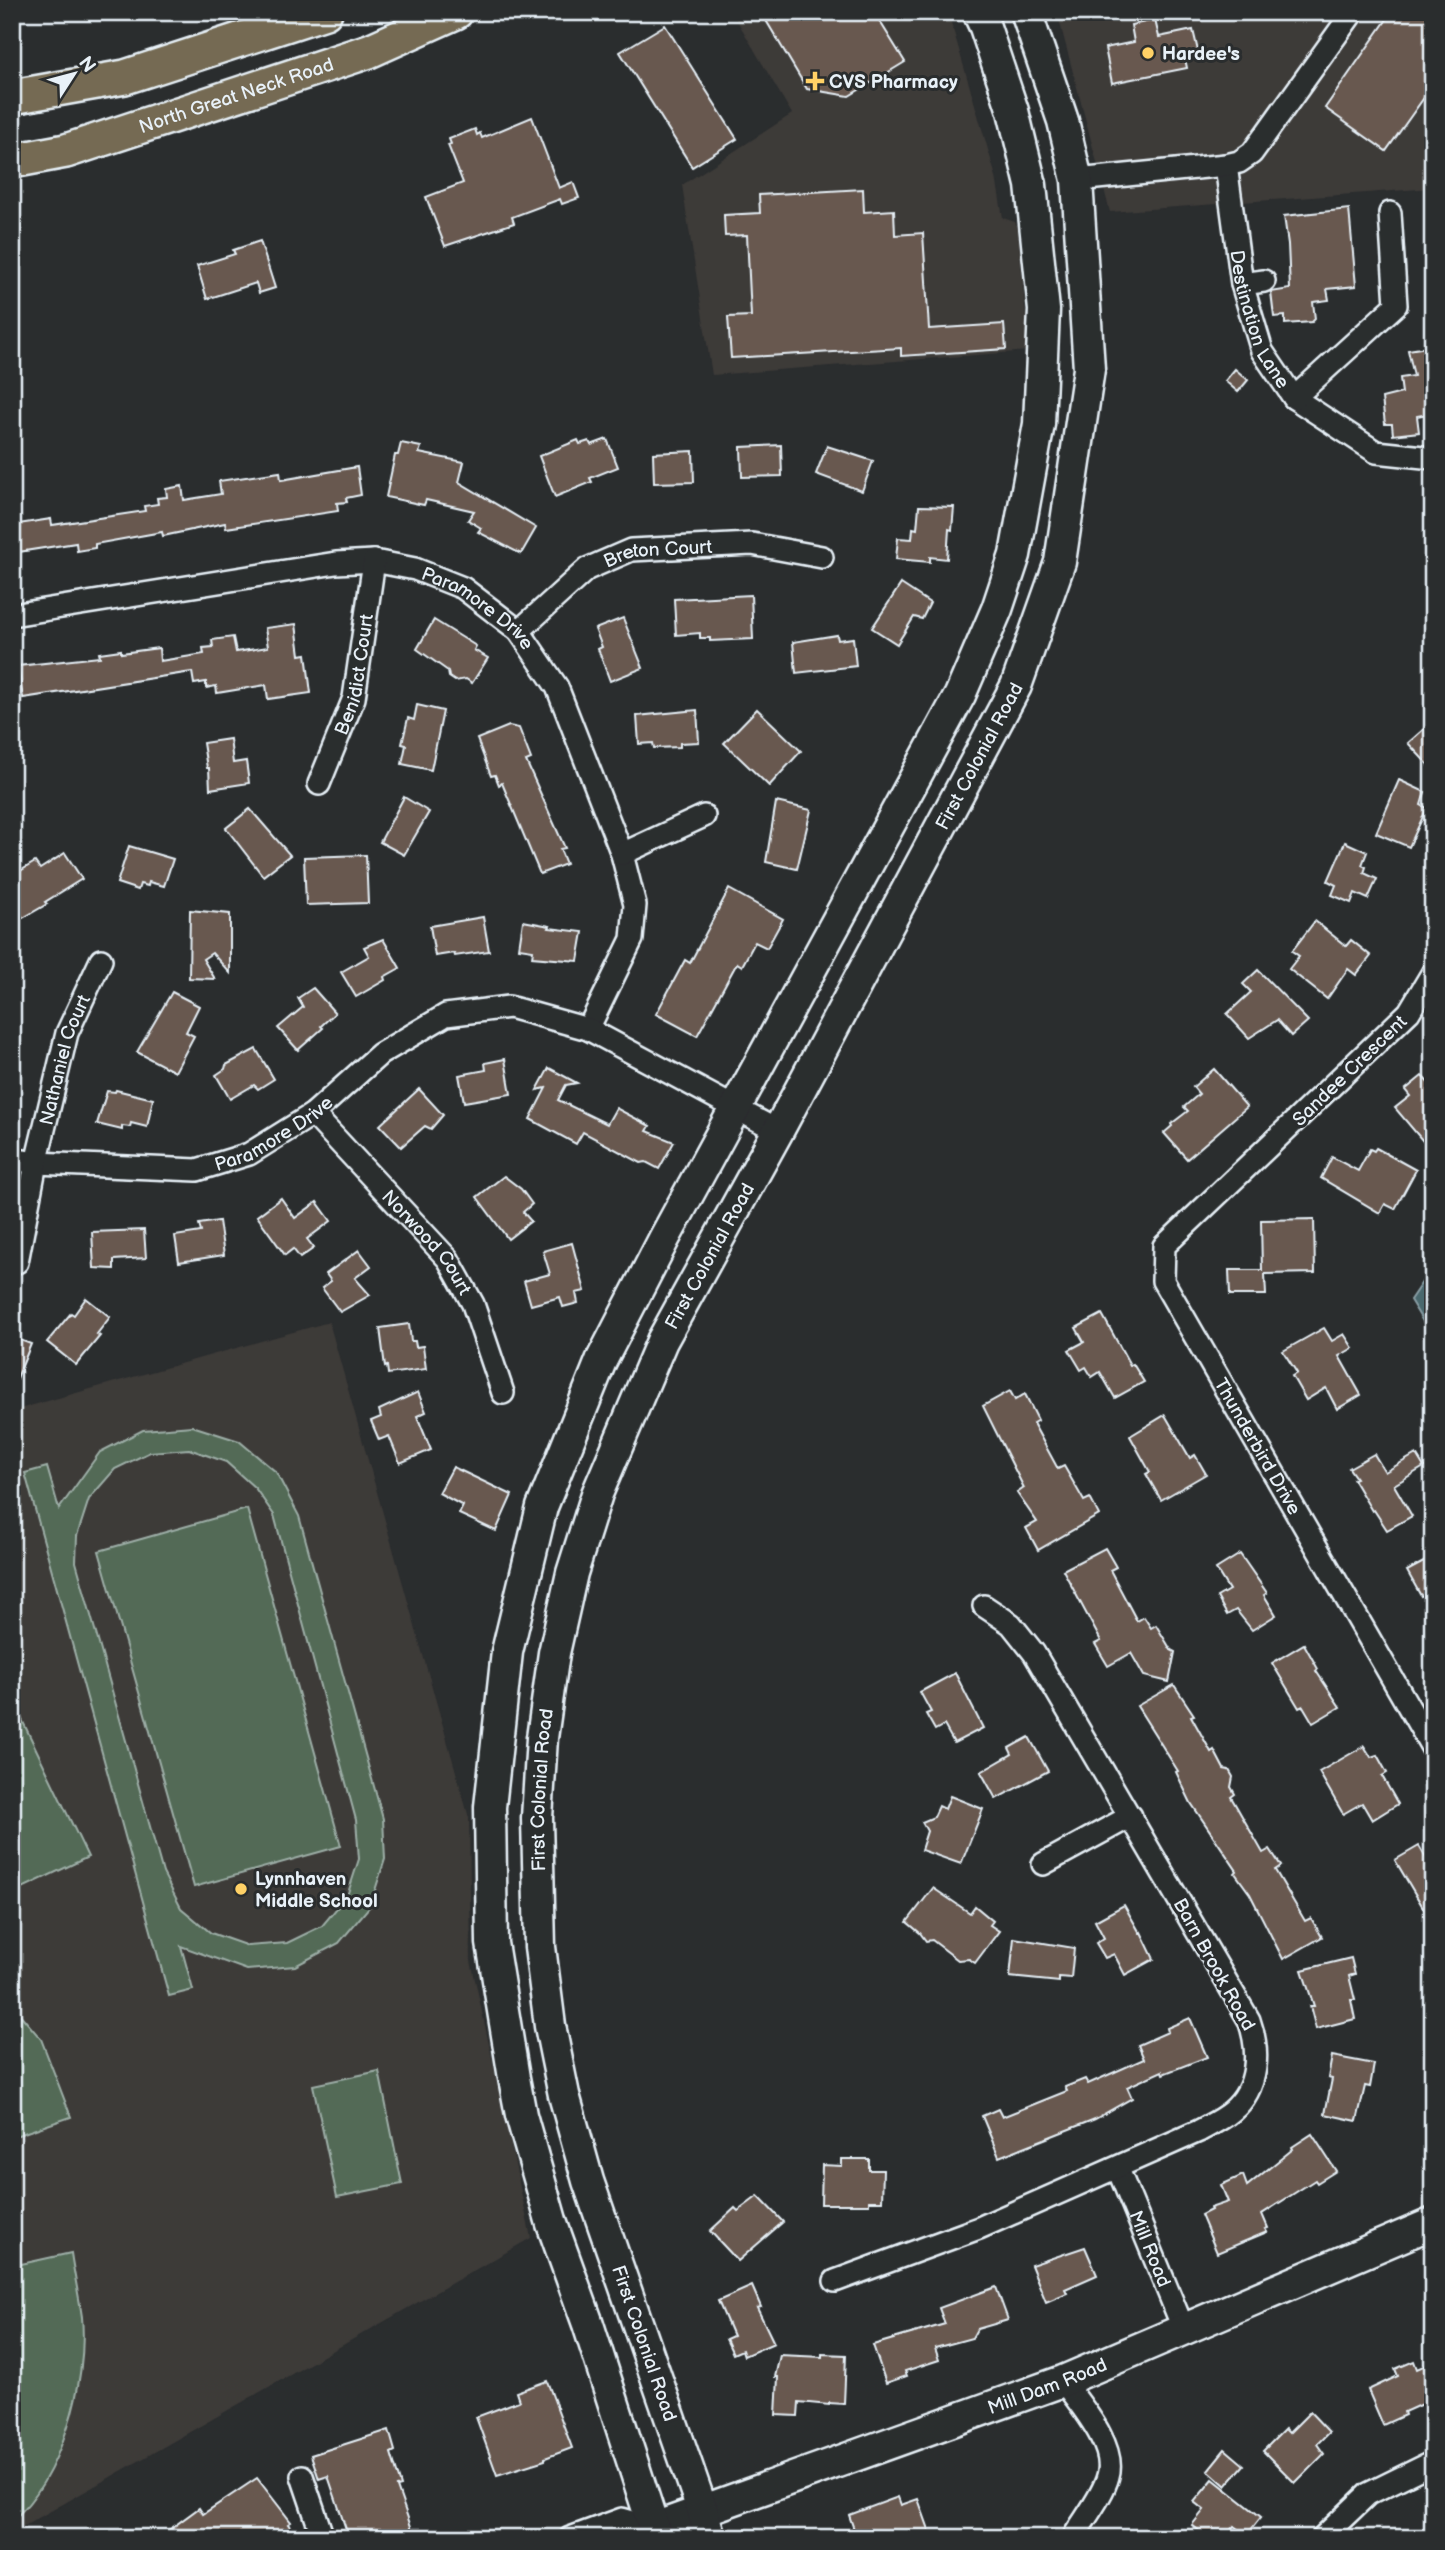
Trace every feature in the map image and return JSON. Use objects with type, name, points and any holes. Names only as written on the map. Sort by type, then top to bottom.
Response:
[{"type":"main road","points":[[12,97],[125,77],[326,12]]},
{"type":"main road","name":"North Great Neck Road","points":[[12,161],[66,151],[369,51],[456,12]]},
{"type":"main road","points":[[650,2534],[588,2324],[552,2224],[521,2115],[492,1943],[490,1807],[507,1652],[542,1507],[601,1360],[664,1239],[737,1110],[961,695],[997,609],[1015,555],[1039,424],[1044,310],[1031,185],[1013,111],[978,12]]},
{"type":"main road","name":"First Colonial Road","points":[[710,2538],[589,2181],[564,2095],[550,2026],[540,1947],[537,1818],[542,1738],[554,1653],[572,1573],[597,1494],[662,1341],[778,1131],[1016,686],[1060,562],[1089,369],[1077,180],[1063,121],[1026,12]]},
{"type":"main road","name":"Mill Dam Road","points":[[650,2534],[702,2509],[1063,2381],[1433,2223]]},
{"type":"street","points":[[1077,180],[1239,162],[1252,153],[1353,12]]},
{"type":"street","name":"Destination Lane","points":[[1226,165],[1242,284],[1262,351],[1294,398],[1376,452],[1433,458]]},
{"type":"street","points":[[1294,398],[1396,305],[1390,213]]},
{"type":"street","points":[[1242,284],[1264,281]]},
{"type":"street","name":"Breton Court","points":[[519,631],[587,569],[631,550],[752,544],[822,557]]},
{"type":"street","name":"Paramore Drive","points":[[12,614],[336,563],[374,561],[415,569],[463,588],[519,631],[557,687],[622,854],[635,905],[632,939],[588,1029]]},
{"type":"street","name":"Benidict Court","points":[[320,784],[354,698],[374,561]]},
{"type":"street","points":[[622,854],[704,816]]},
{"type":"street","name":"Nathaniel Court","points":[[17,1262],[36,1163],[67,1033],[101,960]]},
{"type":"street","name":"Sandee Crescent","points":[[1256,1160],[1409,1012],[1433,972]]},
{"type":"street","name":"Paramore Drive","points":[[12,1159],[36,1163],[197,1170],[249,1154],[313,1114],[380,1054],[446,1014],[509,1007],[588,1029],[778,1131]]},
{"type":"street","name":"Norwood Court","points":[[313,1114],[448,1259],[473,1304],[503,1393]]},
{"type":"street","name":"Thunderbird Drive","points":[[1256,1160],[1164,1246],[1163,1281],[1433,1749]]},
{"type":"street","name":"Barn Brook Road","points":[[835,2281],[979,2228],[1199,2131],[1232,2111],[1252,2082],[1257,2059],[1256,2039],[1249,2020],[1034,1653],[1011,1624],[984,1606]]},
{"type":"street","points":[[1043,1864],[1131,1816]]},
{"type":"street","name":"Mill Road","points":[[1118,2169],[1184,2330]]},
{"type":"street","points":[[1063,2381],[1091,2421],[1108,2452],[1110,2463],[1105,2485],[1073,2538]]},
{"type":"street","points":[[1322,2538],[1368,2494],[1433,2462]]},
{"type":"street","points":[[302,2476],[323,2538]]},
{"type":"street","points":[[570,2538],[622,2519],[650,2534]]},
{"type":"shaded area","points":[[732,12],[948,12],[996,177],[1003,218],[1015,222],[1018,229],[1029,351],[712,375],[682,185],[792,114]]},
{"type":"shaded area","points":[[1057,12],[1433,12],[1433,188],[1110,212]]},
{"type":"shaded area","name":"Lynnhaven Middle School","points":[[329,1322],[469,1818],[471,1961],[531,2238],[12,2533],[12,1411]]},
{"type":"green space","points":[[192,1426],[239,1441],[276,1472],[299,1516],[383,1819],[385,1859],[370,1906],[339,1943],[295,1966],[247,1970],[181,1946],[193,1990],[169,1996],[25,1473],[47,1467],[59,1509],[100,1452],[143,1430]],"holes":[[[189,1449],[226,1462],[255,1488],[274,1515],[356,1820],[359,1859],[347,1896],[322,1926],[287,1943],[248,1946],[211,1933],[181,1908],[163,1873],[76,1562],[77,1536],[89,1499],[115,1469],[150,1452]]]},
{"type":"green space","points":[[247,1509],[341,1846],[194,1887],[99,1551]]},
{"type":"green space","points":[[12,1699],[88,1857],[12,1893]]},
{"type":"green space","points":[[12,2005],[41,2039],[71,2117],[12,2137]]},
{"type":"green space","points":[[379,2071],[402,2184],[337,2197],[313,2085]]},
{"type":"green space","points":[[71,2253],[82,2317],[83,2343],[75,2399],[57,2455],[29,2503],[12,2521],[12,2266]]},
{"type":"water","points":[[1433,1266],[1433,1338],[1410,1300]]},
{"type":"building","name":"CVS Pharmacy","points":[[761,12],[874,12],[905,62],[849,96],[807,89]]},
{"type":"building","points":[[1392,12],[1433,12],[1433,85],[1386,151],[1325,108]]},
{"type":"building","name":"Hardee's","points":[[1155,20],[1159,37],[1193,30],[1198,51],[1184,54],[1187,68],[1112,83],[1105,48],[1134,42],[1131,25]]},
{"type":"building","points":[[665,25],[737,139],[692,167],[620,52]]},
{"type":"building","points":[[532,117],[559,188],[573,182],[579,198],[562,204],[560,199],[512,217],[514,223],[445,246],[426,197],[463,183],[448,145],[451,144],[449,139],[475,129],[477,135],[480,133],[482,138]]},
{"type":"building","points":[[863,189],[864,212],[894,210],[895,235],[923,233],[929,329],[1004,324],[1006,349],[901,356],[901,348],[731,358],[728,317],[751,316],[747,235],[725,236],[724,215],[760,213],[759,195]]},
{"type":"building","points":[[1349,209],[1356,286],[1327,289],[1329,300],[1313,302],[1315,319],[1312,322],[1285,324],[1285,316],[1274,317],[1271,292],[1290,289],[1284,216]]},
{"type":"building","points":[[260,241],[275,288],[259,293],[256,283],[207,299],[197,266],[235,254],[233,250]]},
{"type":"building","points":[[1433,346],[1433,413],[1417,416],[1419,432],[1393,435],[1392,424],[1385,424],[1382,398],[1402,393],[1400,378],[1414,376],[1408,350]]},
{"type":"building","points":[[1235,369],[1248,380],[1238,392],[1225,381]]},
{"type":"building","points":[[607,439],[618,467],[590,478],[592,482],[555,497],[539,456],[578,440],[580,444],[589,441],[591,445]]},
{"type":"building","points":[[401,443],[421,447],[419,453],[464,462],[459,482],[536,528],[521,554],[478,532],[481,528],[468,520],[474,511],[426,500],[424,505],[386,497],[395,455],[398,455]]},
{"type":"building","points":[[781,445],[782,476],[742,477],[741,447]]},
{"type":"building","points":[[827,446],[873,461],[862,491],[816,474]]},
{"type":"building","points":[[693,451],[694,482],[654,483],[653,453]]},
{"type":"building","points":[[357,467],[361,495],[346,498],[347,502],[337,503],[338,511],[226,528],[225,523],[163,536],[162,532],[95,544],[95,548],[77,551],[76,543],[12,553],[12,525],[51,519],[52,525],[145,511],[144,506],[158,504],[157,498],[167,497],[166,489],[182,486],[184,500],[221,494],[219,481],[280,472],[281,480]]},
{"type":"building","points":[[919,506],[954,507],[947,559],[930,557],[930,562],[896,559],[898,538],[912,539],[913,528],[917,529]]},
{"type":"building","points":[[901,584],[930,603],[922,619],[914,617],[897,644],[872,628]]},
{"type":"building","points":[[751,595],[753,639],[710,641],[710,638],[700,638],[700,633],[676,635],[674,599]]},
{"type":"building","points":[[623,618],[643,668],[610,681],[598,649],[602,647],[595,629]]},
{"type":"building","points":[[434,620],[476,646],[474,650],[488,658],[472,683],[466,679],[455,681],[449,677],[448,671],[417,649]]},
{"type":"building","points":[[296,624],[300,655],[306,654],[311,693],[268,699],[266,685],[217,693],[216,686],[206,688],[206,682],[194,684],[192,672],[23,698],[18,666],[100,657],[99,653],[121,650],[121,653],[159,648],[160,661],[204,654],[203,648],[213,647],[212,640],[233,637],[236,652],[268,647],[265,628]]},
{"type":"building","points":[[837,635],[838,640],[853,638],[856,666],[796,673],[793,642]]},
{"type":"building","points":[[417,705],[443,711],[431,770],[402,764],[406,745],[402,744],[408,718],[414,720]]},
{"type":"building","points":[[757,709],[801,751],[769,786],[724,743]]},
{"type":"building","points":[[697,710],[699,742],[680,743],[680,747],[654,748],[653,743],[639,744],[637,716]]},
{"type":"building","points":[[1433,721],[1433,770],[1408,743]]},
{"type":"building","points":[[509,726],[519,728],[531,759],[526,761],[565,848],[560,849],[566,864],[540,874],[502,783],[499,785],[495,775],[491,776],[477,739]]},
{"type":"building","points":[[230,739],[233,763],[246,761],[249,783],[210,789],[209,768],[203,743]]},
{"type":"building","points":[[1399,780],[1425,792],[1421,805],[1427,808],[1409,847],[1376,833]]},
{"type":"building","points":[[404,797],[429,812],[404,855],[380,842]]},
{"type":"building","points":[[776,802],[811,810],[797,869],[766,862]]},
{"type":"building","points":[[250,809],[290,855],[263,876],[226,828]]},
{"type":"building","points":[[1345,842],[1367,852],[1362,865],[1366,867],[1364,873],[1377,879],[1368,899],[1355,893],[1351,903],[1332,895],[1336,885],[1328,881]]},
{"type":"building","points":[[129,846],[173,859],[164,886],[149,882],[148,886],[140,884],[138,890],[117,883]]},
{"type":"building","points":[[65,853],[82,879],[23,918],[12,900],[12,876],[35,862],[40,869]]},
{"type":"building","points":[[366,855],[368,903],[306,905],[304,857]]},
{"type":"building","points":[[729,889],[783,919],[767,948],[755,942],[742,966],[737,963],[697,1036],[656,1014],[685,960],[690,963]]},
{"type":"building","points":[[190,910],[230,914],[230,973],[212,953],[203,959],[215,979],[189,978]]},
{"type":"building","points":[[483,917],[489,951],[435,956],[430,926]]},
{"type":"building","points":[[523,921],[550,926],[549,928],[583,932],[578,961],[532,957],[533,950],[519,948]]},
{"type":"building","points":[[1315,921],[1346,946],[1351,940],[1371,956],[1356,975],[1348,969],[1327,999],[1289,969],[1299,956],[1292,951]]},
{"type":"building","points":[[383,939],[400,968],[356,997],[341,972],[369,956],[364,947]]},
{"type":"building","points":[[1258,970],[1308,1021],[1291,1036],[1277,1020],[1249,1038],[1227,1014],[1251,992],[1243,984]]},
{"type":"building","points":[[313,988],[335,1013],[321,1026],[323,1028],[298,1050],[278,1028],[303,1007],[298,998]]},
{"type":"building","points":[[172,992],[199,1006],[186,1032],[194,1036],[175,1072],[137,1052]]},
{"type":"building","points":[[256,1049],[274,1079],[258,1089],[254,1085],[230,1099],[216,1075],[225,1069],[226,1065]]},
{"type":"building","points":[[505,1059],[511,1094],[464,1102],[459,1075],[486,1070],[485,1063]]},
{"type":"building","points":[[549,1068],[577,1083],[566,1085],[558,1100],[607,1124],[616,1108],[650,1126],[647,1131],[674,1142],[659,1169],[646,1162],[641,1163],[583,1132],[576,1144],[530,1119],[546,1088],[537,1090]]},
{"type":"building","points":[[1214,1069],[1247,1107],[1187,1159],[1164,1133],[1188,1111],[1184,1107],[1199,1094],[1193,1087]]},
{"type":"building","points":[[1422,1076],[1433,1088],[1433,1153],[1395,1108],[1410,1096],[1405,1090]]},
{"type":"building","points":[[419,1089],[443,1115],[431,1129],[425,1126],[401,1147],[380,1125]]},
{"type":"building","points":[[116,1090],[153,1099],[147,1127],[131,1123],[130,1127],[122,1126],[122,1130],[97,1124],[107,1091]]},
{"type":"building","points":[[1376,1148],[1416,1170],[1395,1209],[1385,1204],[1380,1213],[1321,1178],[1332,1157],[1358,1171],[1370,1149],[1374,1151]]},
{"type":"building","points":[[504,1176],[521,1189],[532,1204],[523,1212],[531,1221],[508,1239],[477,1197]]},
{"type":"building","points":[[281,1198],[295,1218],[317,1202],[331,1221],[307,1239],[314,1248],[300,1258],[293,1249],[285,1255],[257,1216]]},
{"type":"building","points":[[1314,1219],[1315,1273],[1265,1274],[1266,1295],[1230,1295],[1229,1270],[1262,1270],[1261,1220]]},
{"type":"building","points":[[219,1221],[224,1255],[179,1262],[175,1236],[201,1232],[199,1224]]},
{"type":"building","points":[[144,1230],[146,1258],[114,1260],[114,1269],[94,1268],[92,1232]]},
{"type":"building","points":[[572,1243],[585,1291],[576,1293],[578,1303],[563,1307],[560,1297],[531,1305],[524,1281],[550,1274],[543,1251]]},
{"type":"building","points":[[359,1250],[371,1266],[355,1278],[370,1295],[340,1312],[322,1288],[331,1281],[326,1274]]},
{"type":"building","points":[[86,1298],[110,1317],[97,1334],[100,1336],[76,1365],[47,1342],[71,1313],[74,1315]]},
{"type":"building","points":[[1102,1314],[1130,1365],[1133,1364],[1144,1382],[1115,1398],[1100,1372],[1092,1377],[1086,1367],[1081,1370],[1069,1350],[1084,1342],[1076,1328]]},
{"type":"building","points":[[409,1324],[411,1341],[415,1341],[416,1347],[423,1346],[426,1369],[388,1374],[380,1328]]},
{"type":"building","points":[[1324,1328],[1332,1341],[1344,1334],[1353,1348],[1339,1356],[1361,1395],[1337,1409],[1326,1388],[1306,1400],[1292,1376],[1297,1373],[1283,1351]]},
{"type":"building","points":[[12,1337],[31,1344],[13,1388],[12,1388]]},
{"type":"building","points":[[1010,1391],[1015,1400],[1025,1394],[1038,1420],[1033,1423],[1058,1469],[1064,1466],[1084,1501],[1090,1498],[1099,1515],[1038,1550],[1026,1528],[1037,1522],[1017,1493],[1024,1488],[983,1406]]},
{"type":"building","points":[[418,1392],[426,1412],[417,1416],[431,1450],[400,1463],[389,1436],[379,1440],[371,1421],[381,1417],[379,1410]]},
{"type":"building","points":[[1165,1415],[1190,1458],[1195,1455],[1206,1474],[1161,1500],[1146,1474],[1150,1472],[1130,1436]]},
{"type":"building","points":[[1374,1454],[1385,1472],[1416,1454],[1424,1467],[1394,1485],[1412,1516],[1387,1530],[1374,1510],[1372,1511],[1349,1468]]},
{"type":"building","points":[[453,1467],[512,1495],[496,1531],[459,1514],[463,1506],[439,1493]]},
{"type":"building","points":[[1105,1548],[1116,1567],[1110,1570],[1137,1621],[1144,1617],[1151,1628],[1156,1625],[1171,1650],[1175,1652],[1169,1682],[1144,1676],[1131,1653],[1108,1666],[1095,1644],[1101,1641],[1063,1570]]},
{"type":"building","points":[[1240,1554],[1267,1593],[1264,1595],[1276,1615],[1252,1630],[1236,1610],[1227,1615],[1217,1597],[1229,1590],[1216,1569]]},
{"type":"building","points":[[1433,1557],[1433,1589],[1421,1596],[1407,1571]]},
{"type":"building","points":[[1304,1644],[1318,1669],[1316,1671],[1340,1707],[1313,1723],[1303,1706],[1299,1708],[1272,1663]]},
{"type":"building","points":[[955,1673],[983,1728],[954,1743],[944,1725],[935,1730],[926,1714],[931,1712],[920,1692]]},
{"type":"building","points":[[1174,1685],[1194,1715],[1191,1716],[1211,1752],[1214,1750],[1224,1769],[1229,1770],[1233,1777],[1231,1787],[1235,1794],[1231,1797],[1263,1853],[1270,1849],[1281,1866],[1275,1870],[1305,1921],[1311,1918],[1322,1937],[1283,1959],[1250,1894],[1235,1873],[1237,1871],[1191,1803],[1176,1772],[1178,1771],[1137,1706]]},
{"type":"building","points":[[1029,1737],[1048,1771],[996,1799],[981,1772],[1012,1754],[1009,1748]]},
{"type":"building","points":[[1364,1746],[1371,1757],[1377,1755],[1387,1773],[1382,1776],[1398,1804],[1372,1820],[1362,1803],[1343,1814],[1319,1772]]},
{"type":"building","points":[[950,1796],[983,1809],[961,1864],[921,1850],[927,1831],[922,1822],[934,1817],[939,1806],[945,1809]]},
{"type":"building","points":[[1419,1846],[1433,1870],[1433,1924],[1395,1860]]},
{"type":"building","points":[[933,1888],[970,1913],[975,1906],[993,1921],[990,1925],[999,1931],[975,1963],[969,1959],[958,1960],[932,1940],[926,1941],[907,1922]]},
{"type":"building","points":[[1124,1905],[1154,1959],[1125,1975],[1114,1954],[1105,1958],[1096,1943],[1104,1938],[1095,1921]]},
{"type":"building","points":[[1014,1938],[1074,1948],[1071,1978],[1059,1977],[1059,1982],[1010,1977]]},
{"type":"building","points":[[1351,1958],[1355,1974],[1349,1976],[1355,2000],[1351,2000],[1355,2019],[1316,2029],[1310,2006],[1314,2006],[1302,1970]]},
{"type":"building","points":[[1190,2018],[1207,2057],[1163,2074],[1162,2071],[1127,2087],[1132,2098],[1095,2119],[999,2157],[982,2116],[998,2109],[1002,2117],[1067,2091],[1065,2087],[1085,2079],[1088,2084],[1144,2059],[1138,2045],[1168,2032],[1167,2028]]},
{"type":"building","points":[[1332,2056],[1374,2064],[1370,2087],[1365,2086],[1357,2121],[1325,2114],[1332,2079],[1328,2078]]},
{"type":"building","points":[[1312,2134],[1336,2171],[1317,2183],[1315,2180],[1262,2214],[1267,2232],[1217,2253],[1201,2215],[1211,2210],[1210,2208],[1228,2202],[1221,2185],[1243,2175],[1247,2186],[1293,2149],[1292,2147]]},
{"type":"building","points":[[842,2159],[869,2159],[869,2170],[883,2170],[882,2201],[869,2201],[869,2204],[821,2204],[822,2165],[842,2166]]},
{"type":"building","points":[[758,2196],[783,2222],[738,2261],[710,2231],[735,2208],[738,2211]]},
{"type":"building","points":[[1085,2247],[1097,2275],[1065,2289],[1067,2293],[1046,2302],[1031,2265]]},
{"type":"building","points":[[752,2286],[761,2307],[757,2308],[774,2343],[744,2356],[742,2350],[733,2354],[726,2339],[733,2336],[718,2301]]},
{"type":"building","points":[[996,2287],[1008,2320],[977,2329],[972,2338],[935,2348],[939,2360],[905,2371],[907,2376],[886,2383],[873,2345],[945,2324],[939,2308]]},
{"type":"building","points":[[822,2354],[846,2355],[844,2404],[799,2402],[798,2416],[776,2415],[778,2377],[775,2377],[780,2355],[822,2357]]},
{"type":"building","points":[[1414,2361],[1417,2369],[1428,2364],[1433,2375],[1433,2399],[1383,2425],[1368,2390],[1398,2376],[1395,2369]]},
{"type":"building","points":[[547,2381],[572,2448],[545,2460],[497,2475],[476,2417],[519,2401],[516,2392]]},
{"type":"building","points":[[1310,2412],[1329,2432],[1317,2444],[1324,2454],[1295,2483],[1263,2451],[1285,2429],[1289,2433]]},
{"type":"building","points":[[389,2430],[395,2451],[391,2453],[401,2486],[397,2487],[415,2538],[349,2538],[328,2476],[319,2479],[311,2455]]},
{"type":"building","points":[[1225,2449],[1244,2465],[1226,2486],[1208,2470]]},
{"type":"building","points":[[257,2478],[291,2522],[288,2524],[298,2538],[158,2538],[199,2508],[203,2514]]},
{"type":"building","points":[[1213,2479],[1261,2517],[1246,2536],[1234,2526],[1224,2538],[1208,2538],[1192,2525],[1204,2510],[1194,2502]]},
{"type":"building","points":[[898,2497],[901,2505],[918,2499],[932,2538],[857,2538],[849,2515]]},
{"type":"place","name":"Hardee's","points":[[1148,53]]},
{"type":"place","name":"CVS Pharmacy","points":[[815,81]]},
{"type":"place","name":"Lynnhaven Middle School","points":[[241,1889]]}]
